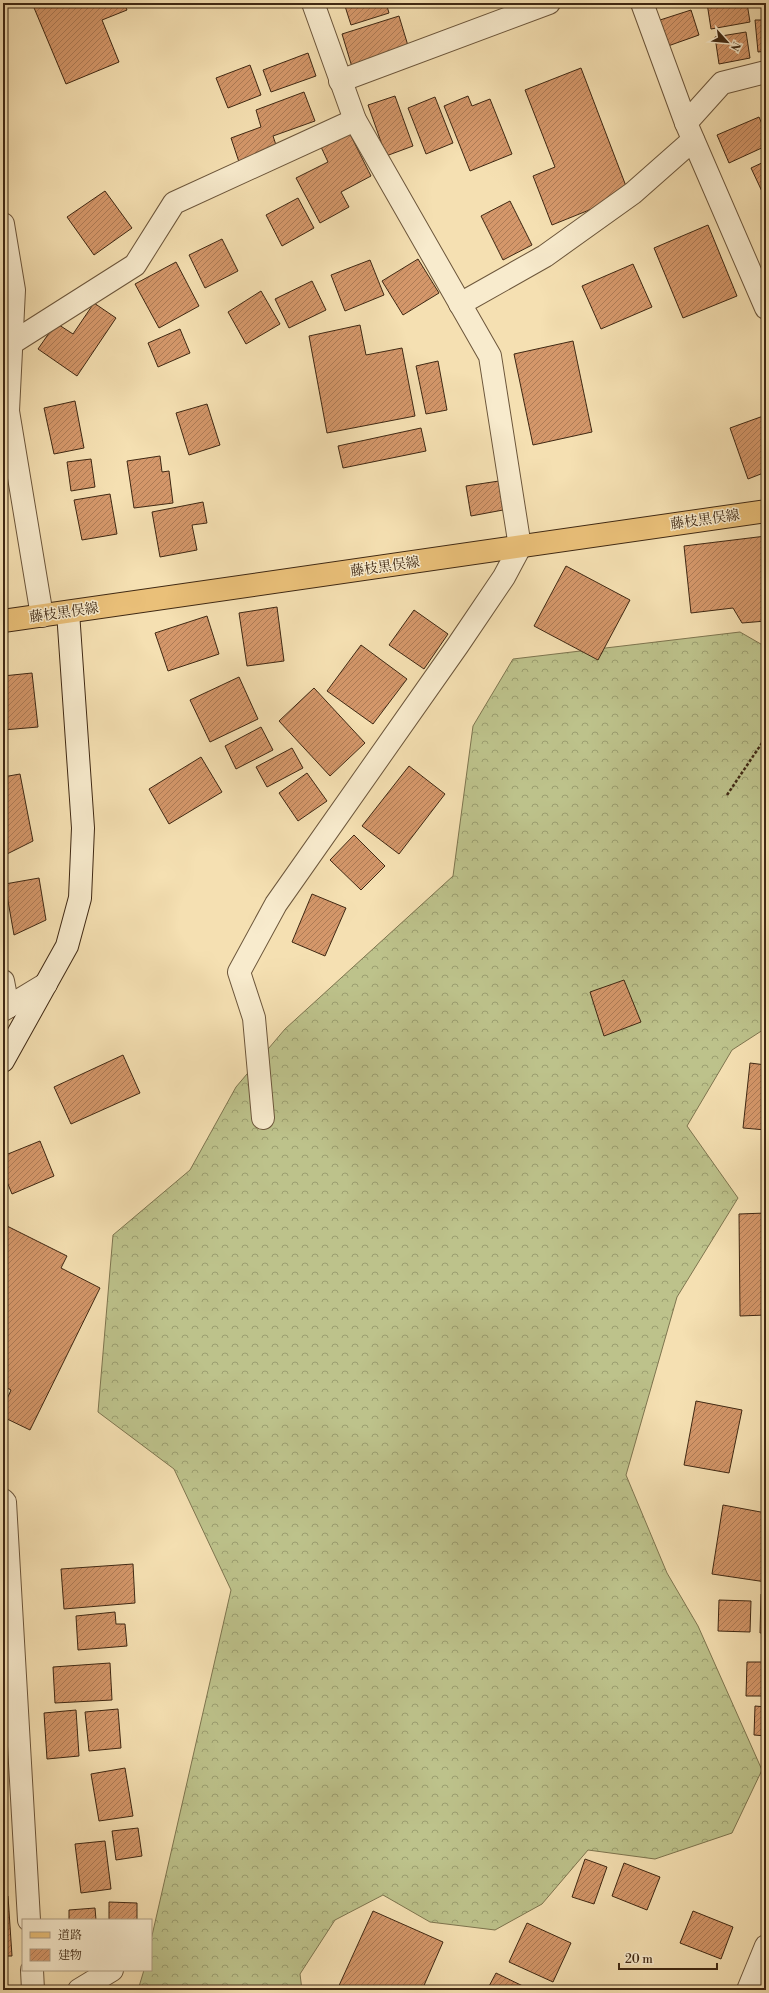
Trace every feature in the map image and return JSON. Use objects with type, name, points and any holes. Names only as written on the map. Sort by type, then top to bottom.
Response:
[{"type":"main road","name":"藤枝黒俣線","points":[[3,621],[766,511]]},
{"type":"street","points":[[263,1118],[254,1018],[239,972],[276,904],[458,645],[504,577],[520,547],[490,356],[355,120],[313,3]]},
{"type":"street","points":[[340,81],[549,3]]},
{"type":"street","points":[[642,3],[689,131],[766,308]]},
{"type":"street","points":[[460,304],[551,252],[633,193],[689,131],[722,83],[766,72]]},
{"type":"street","points":[[12,343],[135,265],[174,203],[355,120]]},
{"type":"street","points":[[3,224],[6,258],[14,290],[8,411],[42,616]]},
{"type":"street","points":[[3,1061],[67,946],[80,898],[83,828],[68,612]]},
{"type":"street","points":[[3,981],[6,1009],[46,984]]},
{"type":"street","points":[[3,1500],[6,1518],[29,1919]]},
{"type":"street","points":[[748,1990],[766,1946]]},
{"type":"street","points":[[32,1971],[33,1990]]},
{"type":"street","points":[[79,1990],[110,1971]]},
{"type":"path","points":[[727,795],[766,737]]},
{"type":"green space","points":[[740,632],[766,647],[766,1028],[732,1050],[687,1126],[738,1198],[677,1297],[626,1475],[667,1573],[698,1626],[762,1770],[732,1833],[655,1859],[588,1850],[542,1904],[495,1930],[430,1922],[383,1895],[335,1920],[300,1974],[302,1990],[138,1990],[144,1971],[152,1971],[152,1936],[231,1590],[174,1469],[98,1412],[113,1235],[190,1170],[236,1087],[285,1029],[453,876],[473,726],[513,659]]},
{"type":"building","points":[[32,3],[124,3],[127,10],[102,20],[119,62],[66,84]]},
{"type":"building","points":[[344,3],[386,3],[389,13],[351,25]]},
{"type":"building","points":[[655,3],[671,3],[656,8]]},
{"type":"building","points":[[707,3],[747,3],[750,22],[711,29]]},
{"type":"building","points":[[691,10],[699,35],[668,46],[660,20]]},
{"type":"building","points":[[399,16],[409,49],[352,67],[342,34]]},
{"type":"building","points":[[755,20],[766,20],[766,51],[758,52]]},
{"type":"building","points":[[746,32],[750,58],[719,64],[715,37]]},
{"type":"building","points":[[308,53],[316,76],[271,92],[263,70]]},
{"type":"building","points":[[250,65],[261,95],[228,108],[216,78]]},
{"type":"building","points":[[581,68],[629,194],[552,225],[533,176],[555,167],[525,90]]},
{"type":"building","points":[[304,92],[315,121],[273,136],[277,148],[239,162],[231,138],[261,127],[256,110]]},
{"type":"building","points":[[395,96],[413,146],[386,156],[368,105]]},
{"type":"building","points":[[468,96],[472,106],[490,99],[512,154],[470,171],[444,106]]},
{"type":"building","points":[[435,97],[453,143],[426,154],[408,108]]},
{"type":"building","points":[[759,117],[766,133],[766,146],[729,163],[717,135]]},
{"type":"building","points":[[349,132],[371,176],[341,192],[349,207],[320,223],[296,178],[328,162],[321,147]]},
{"type":"building","points":[[766,161],[766,200],[751,168]]},
{"type":"building","points":[[105,191],[132,228],[94,255],[67,217]]},
{"type":"building","points":[[298,198],[314,228],[282,246],[266,215]]},
{"type":"building","points":[[510,201],[532,245],[503,260],[481,216]]},
{"type":"building","points":[[708,225],[737,296],[683,318],[654,248]]},
{"type":"building","points":[[222,239],[238,271],[205,288],[189,255]]},
{"type":"building","points":[[418,259],[439,293],[403,315],[382,281]]},
{"type":"building","points":[[370,260],[384,295],[345,311],[331,275]]},
{"type":"building","points":[[176,262],[199,306],[159,328],[135,284]]},
{"type":"building","points":[[633,264],[652,307],[601,329],[582,286]]},
{"type":"building","points":[[312,281],[326,310],[289,328],[275,299]]},
{"type":"building","points":[[261,291],[280,324],[246,344],[228,312]]},
{"type":"building","points":[[94,303],[116,318],[77,376],[38,349],[56,323],[73,334]]},
{"type":"building","points":[[360,325],[366,355],[402,348],[415,416],[327,433],[309,336]]},
{"type":"building","points":[[180,329],[190,353],[158,367],[148,343]]},
{"type":"building","points":[[573,341],[592,432],[533,445],[514,354]]},
{"type":"building","points":[[438,361],[447,410],[426,414],[416,366]]},
{"type":"building","points":[[75,401],[84,448],[54,454],[44,408]]},
{"type":"building","points":[[207,404],[220,445],[189,455],[176,413]]},
{"type":"building","points":[[766,415],[766,472],[748,479],[730,428]]},
{"type":"building","points":[[421,428],[426,451],[343,468],[338,446]]},
{"type":"building","points":[[160,456],[162,472],[169,471],[173,503],[134,508],[127,461]]},
{"type":"building","points":[[91,459],[95,487],[71,491],[67,462]]},
{"type":"building","points":[[499,481],[503,510],[471,516],[466,486]]},
{"type":"building","points":[[110,494],[117,534],[82,540],[74,500]]},
{"type":"building","points":[[203,502],[207,523],[192,525],[197,550],[160,557],[152,512]]},
{"type":"building","points":[[766,536],[766,621],[742,623],[733,608],[691,613],[684,546]]},
{"type":"building","points":[[566,566],[630,600],[598,660],[534,626]]},
{"type":"building","points":[[277,607],[284,661],[247,666],[239,613]]},
{"type":"building","points":[[414,610],[448,634],[424,669],[389,645]]},
{"type":"building","points":[[207,616],[219,654],[168,671],[155,633]]},
{"type":"building","points":[[361,645],[407,679],[373,724],[327,691]]},
{"type":"building","points":[[32,673],[38,727],[3,730],[3,676]]},
{"type":"building","points":[[239,677],[258,719],[210,742],[190,700]]},
{"type":"building","points":[[314,688],[365,743],[330,776],[279,721]]},
{"type":"building","points":[[261,727],[273,750],[236,769],[225,746]]},
{"type":"building","points":[[292,748],[303,768],[267,787],[256,767]]},
{"type":"building","points":[[201,757],[222,792],[169,824],[149,789]]},
{"type":"building","points":[[409,766],[445,794],[399,854],[362,826]]},
{"type":"building","points":[[307,773],[327,801],[298,821],[279,793]]},
{"type":"building","points":[[20,774],[33,841],[3,856],[3,777]]},
{"type":"building","points":[[354,835],[385,866],[361,890],[330,860]]},
{"type":"building","points":[[39,878],[46,920],[14,935],[5,884]]},
{"type":"building","points":[[312,894],[346,908],[325,956],[292,942]]},
{"type":"building","points":[[624,980],[641,1022],[604,1036],[590,992]]},
{"type":"building","points":[[123,1055],[140,1093],[71,1124],[54,1087]]},
{"type":"building","points":[[750,1063],[766,1065],[766,1130],[743,1128]]},
{"type":"building","points":[[40,1141],[54,1176],[12,1194],[3,1172],[3,1156]]},
{"type":"building","points":[[766,1213],[766,1315],[740,1316],[739,1214]]},
{"type":"building","points":[[3,1224],[67,1256],[61,1268],[100,1288],[30,1430],[3,1417],[3,1408],[11,1390],[3,1386]]},
{"type":"building","points":[[696,1401],[742,1410],[729,1473],[684,1465]]},
{"type":"building","points":[[723,1505],[766,1513],[766,1582],[712,1574]]},
{"type":"building","points":[[133,1564],[135,1603],[64,1609],[61,1569]]},
{"type":"building","points":[[761,1594],[766,1595],[766,1633],[760,1633]]},
{"type":"building","points":[[719,1600],[751,1601],[750,1632],[718,1631]]},
{"type":"building","points":[[115,1612],[116,1624],[125,1624],[127,1646],[78,1650],[76,1616]]},
{"type":"building","points":[[747,1662],[766,1662],[766,1696],[746,1696]]},
{"type":"building","points":[[110,1663],[112,1700],[55,1703],[53,1667]]},
{"type":"building","points":[[755,1706],[766,1707],[766,1736],[754,1735]]},
{"type":"building","points":[[118,1709],[121,1748],[89,1751],[85,1712]]},
{"type":"building","points":[[76,1710],[79,1756],[47,1759],[44,1713]]},
{"type":"building","points":[[125,1768],[133,1816],[99,1821],[91,1774]]},
{"type":"building","points":[[138,1828],[142,1856],[116,1860],[112,1831]]},
{"type":"building","points":[[105,1841],[111,1889],[81,1893],[75,1844]]},
{"type":"building","points":[[585,1859],[607,1867],[594,1904],[572,1897]]},
{"type":"building","points":[[624,1863],[660,1877],[647,1910],[612,1896]]},
{"type":"building","points":[[3,1896],[8,1896],[12,1956],[3,1956]]},
{"type":"building","points":[[109,1902],[137,1903],[137,1919],[109,1919]]},
{"type":"building","points":[[95,1908],[96,1919],[69,1919],[69,1910]]},
{"type":"building","points":[[373,1911],[443,1942],[422,1990],[337,1990]]},
{"type":"building","points":[[693,1911],[733,1927],[721,1959],[680,1943]]},
{"type":"building","points":[[527,1923],[571,1943],[553,1982],[509,1962]]},
{"type":"building","points":[[496,1973],[531,1990],[487,1990]]}]
